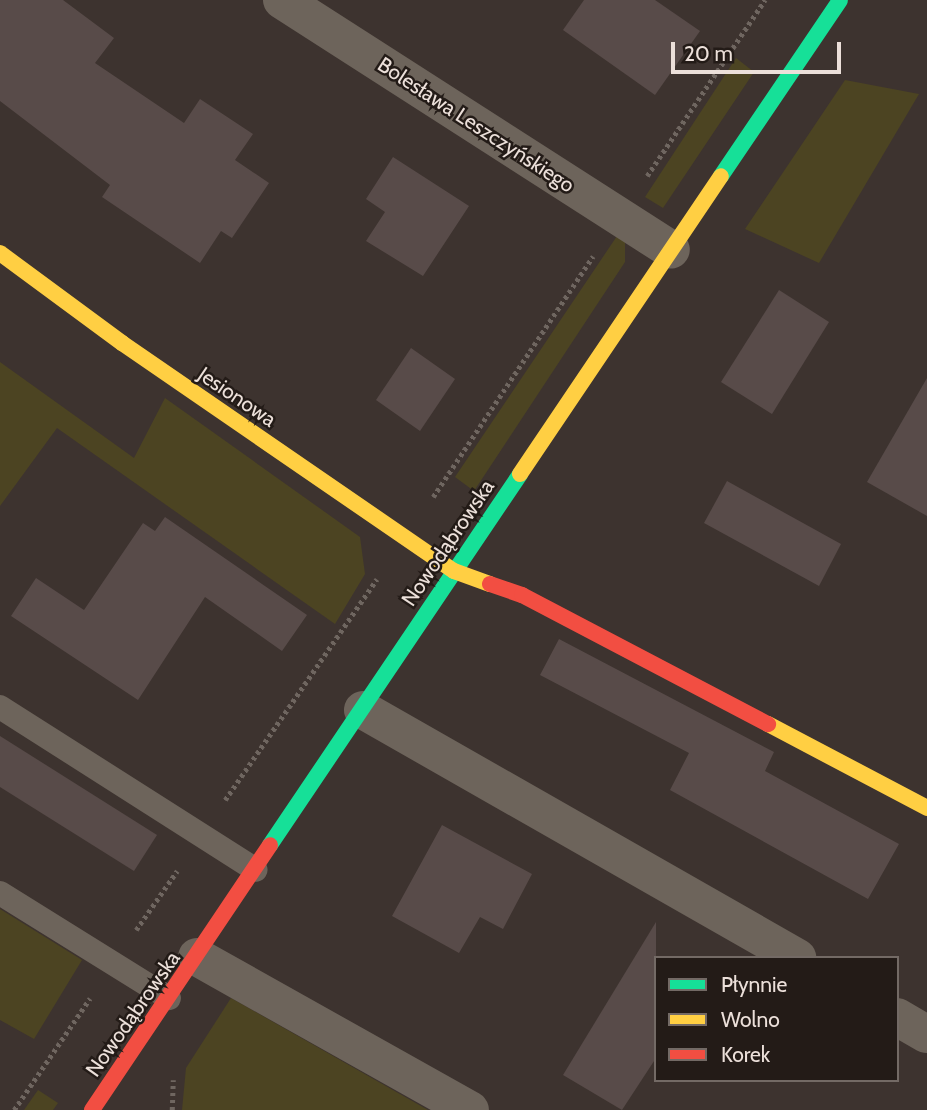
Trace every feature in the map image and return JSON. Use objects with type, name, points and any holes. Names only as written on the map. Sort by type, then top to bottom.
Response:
[{"type":"street","name":"Bolesława Leszczyńskiego","points":[[282,0],[671,250]]},
{"type":"street","name":"Nowodąbrowska","points":[[92,1110],[840,0]]},
{"type":"street","name":"Jesionowa","points":[[0,253],[122,343],[454,571],[522,595],[927,808]]},
{"type":"street","points":[[363,710],[794,956]]},
{"type":"street","points":[[197,957],[470,1110]]},
{"type":"street","points":[[899,1018],[927,1034]]},
{"type":"lane","points":[[0,707],[256,870]]},
{"type":"lane","points":[[0,893],[169,998]]},
{"type":"shaded area","points":[[736,58],[754,72],[663,208],[645,197]]},
{"type":"shaded area","points":[[845,80],[919,94],[819,263],[745,229]]},
{"type":"shaded area","points":[[617,236],[625,242],[625,262],[474,491],[455,477]]},
{"type":"shaded area","points":[[0,362],[134,458],[165,398],[360,537],[365,574],[335,624],[57,428],[0,506]]},
{"type":"shaded area","points":[[0,909],[82,960],[34,1039],[0,1020]]},
{"type":"shaded area","points":[[231,998],[428,1110],[182,1110],[186,1068]]},
{"type":"shaded area","points":[[38,1090],[58,1103],[53,1110],[24,1110]]},
{"type":"building","points":[[0,0],[63,0],[114,38],[95,63],[184,123],[200,99],[253,134],[235,160],[269,183],[232,238],[221,231],[200,263],[102,197],[110,185],[0,101]]},
{"type":"building","points":[[584,0],[655,0],[700,31],[655,95],[563,30]]},
{"type":"building","points":[[393,157],[469,206],[423,276],[366,241],[385,212],[366,199]]},
{"type":"building","points":[[779,290],[829,322],[772,414],[721,382]]},
{"type":"building","points":[[411,348],[455,379],[420,431],[376,400]]},
{"type":"building","points":[[927,378],[927,516],[867,482]]},
{"type":"building","points":[[727,481],[841,544],[819,586],[704,523]]},
{"type":"building","points":[[165,517],[307,615],[282,651],[205,597],[138,700],[11,616],[36,578],[84,610],[143,523],[155,531]]},
{"type":"building","points":[[559,639],[774,752],[765,771],[899,844],[868,899],[670,790],[689,753],[540,675]]},
{"type":"building","points":[[0,736],[157,835],[134,871],[0,787]]},
{"type":"building","points":[[442,825],[532,874],[503,929],[480,917],[459,953],[392,916]]},
{"type":"building","points":[[656,922],[654,1061],[622,1110],[563,1075]]},
{"type":"traffic: fast","points":[[721,176],[840,0]]},
{"type":"traffic: fast","points":[[270,845],[520,474]]},
{"type":"traffic: slow","points":[[520,474],[721,176]]},
{"type":"traffic: slow","points":[[0,253],[122,343],[454,571],[490,584]]},
{"type":"traffic: slow","points":[[768,724],[927,808]]},
{"type":"traffic: jam","points":[[490,584],[522,595],[768,724]]},
{"type":"traffic: jam","points":[[92,1110],[270,845]]}]
